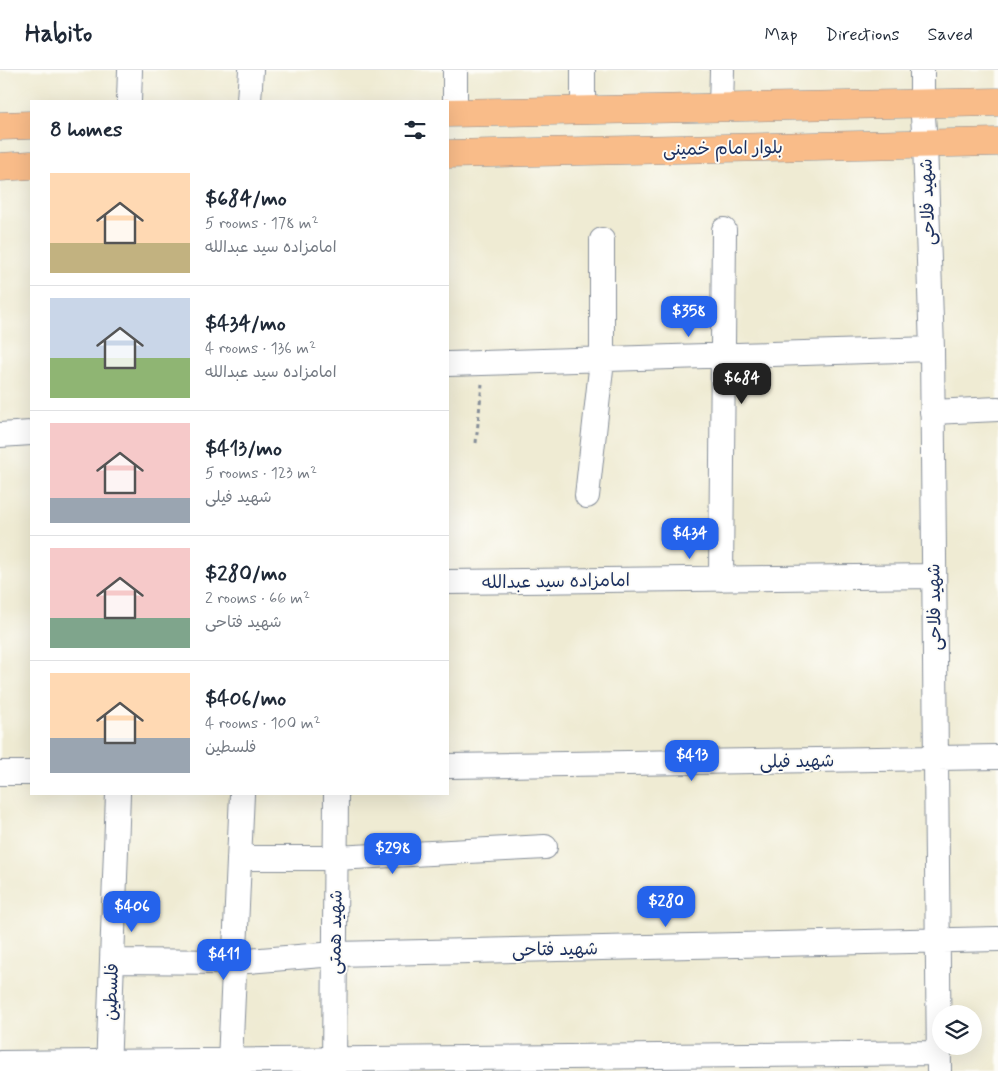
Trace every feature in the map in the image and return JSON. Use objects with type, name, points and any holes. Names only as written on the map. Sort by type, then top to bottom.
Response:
[{"type":"main road","points":[[451,113],[998,102]]},
{"type":"main road","points":[[0,126],[30,125]]},
{"type":"main road","name":"بلوار امام خمینی","points":[[449,154],[998,142]]},
{"type":"main road","points":[[0,167],[30,165]]},
{"type":"street","points":[[129,100],[130,70]]},
{"type":"street","points":[[249,100],[251,70]]},
{"type":"street","points":[[451,113],[455,70]]},
{"type":"street","points":[[583,70],[583,110]]},
{"type":"street","points":[[721,107],[722,70]]},
{"type":"street","name":"شهید فلاحی","points":[[922,70],[932,349],[939,1062]]},
{"type":"street","points":[[721,579],[724,230]]},
{"type":"street","points":[[588,496],[602,360],[602,240]]},
{"type":"street","points":[[449,364],[932,349]]},
{"type":"street","points":[[932,412],[998,408]]},
{"type":"street","points":[[0,435],[30,433]]},
{"type":"street","name":"امامزاده سید عبدالله","points":[[449,582],[934,576]]},
{"type":"street","name":"شهید فیلی","points":[[449,766],[998,757]]},
{"type":"street","points":[[0,773],[30,773]]},
{"type":"street","name":"فلسطین","points":[[108,1067],[118,795]]},
{"type":"street","points":[[230,1061],[242,795]]},
{"type":"street","name":"شهید همتی","points":[[334,1065],[336,795]]},
{"type":"street","points":[[239,858],[336,858],[545,847]]},
{"type":"street","name":"شهید فتاحی","points":[[112,961],[235,962],[335,954],[998,940]]},
{"type":"street","points":[[0,1063],[108,1067],[230,1061],[334,1065],[939,1062]]},
{"type":"path","points":[[476,443],[484,363]]}]
